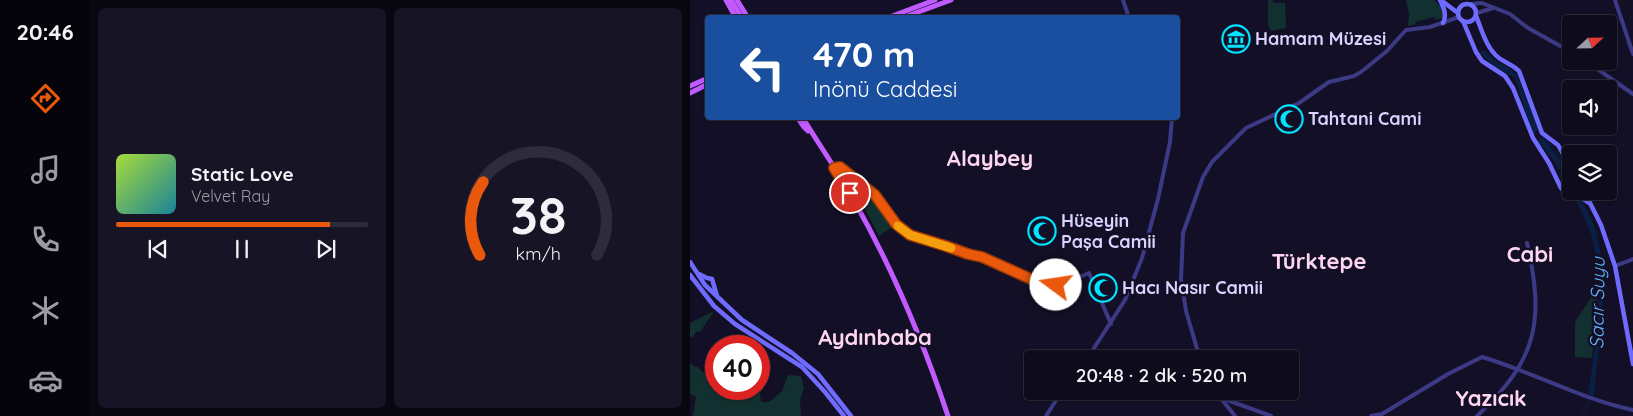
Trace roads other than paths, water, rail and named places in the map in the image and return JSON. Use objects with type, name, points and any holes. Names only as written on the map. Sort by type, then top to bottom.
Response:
[{"type":"main road","points":[[726,0],[734,15]]},
{"type":"main road","points":[[731,0],[740,15]]},
{"type":"main road","points":[[737,0],[746,15]]},
{"type":"main road","points":[[895,15],[935,0]]},
{"type":"main road","points":[[910,15],[951,0]]},
{"type":"main road","points":[[1440,0],[1463,21],[1476,52],[1482,61],[1505,76],[1513,88],[1532,138],[1549,163],[1562,189]]},
{"type":"main road","points":[[1440,0],[1444,8],[1445,18],[1443,23]]},
{"type":"main road","points":[[1463,0],[1475,8],[1492,50],[1499,58],[1513,65],[1519,71],[1542,132],[1558,145],[1562,152]]},
{"type":"main road","points":[[1458,15],[1462,5],[1469,4]]},
{"type":"main road","points":[[1463,21],[1471,22],[1477,14]]},
{"type":"main road","points":[[690,86],[705,79]]},
{"type":"main road","points":[[690,92],[705,85]]},
{"type":"main road","points":[[799,120],[812,134]]},
{"type":"main road","points":[[805,120],[860,212],[898,290],[912,321],[947,416]]},
{"type":"main road","points":[[1583,200],[1589,203]]},
{"type":"main road","points":[[1588,200],[1601,225],[1615,266],[1633,364]]},
{"type":"main road","points":[[690,262],[717,297],[742,320],[807,364],[818,374],[851,416]]},
{"type":"main road","points":[[696,271],[712,279],[717,297]]},
{"type":"main road","points":[[690,275],[714,306],[735,324],[802,367],[844,416]]},
{"type":"street","points":[[1123,0],[1128,15]]},
{"type":"street","points":[[1615,0],[1633,54]]},
{"type":"street","points":[[1469,4],[1482,3],[1510,14],[1528,28],[1562,47]]},
{"type":"street","points":[[1477,14],[1493,8]]},
{"type":"street","points":[[1197,350],[1188,321],[1182,279],[1183,233],[1203,176],[1212,162],[1246,128],[1299,103],[1329,82],[1354,76],[1361,72],[1387,51],[1406,30],[1430,27],[1458,15]]},
{"type":"street","points":[[1599,70],[1633,94]]},
{"type":"street","points":[[1093,350],[1125,300],[1142,258],[1158,199],[1170,142],[1172,120]]},
{"type":"street","points":[[834,168],[840,167],[875,195],[896,224],[910,235],[982,257],[1042,284],[1060,285],[1089,273],[1111,324]]},
{"type":"street","points":[[1477,416],[1489,405],[1518,370],[1528,351],[1536,321],[1532,267],[1527,243]]},
{"type":"street","points":[[1615,266],[1633,259]]},
{"type":"street","points":[[1371,416],[1382,414],[1478,357],[1498,361],[1564,389],[1633,410]]},
{"type":"street","points":[[1046,416],[1056,400]]},
{"type":"street","points":[[1222,400],[1235,416]]},
{"type":"street","points":[[1227,400],[1271,416]]},
{"type":"water","points":[[1484,50],[1497,63],[1509,68],[1517,75],[1538,130],[1534,134],[1515,78],[1493,65],[1479,52]]},
{"type":"water","points":[[1542,137],[1552,148],[1562,164],[1562,175],[1556,164],[1537,141]]},
{"type":"water","points":[[1576,200],[1580,200],[1592,222],[1599,245],[1602,270],[1602,322],[1594,396],[1588,394],[1594,354],[1599,294],[1596,254],[1586,221]]},
{"type":"waterway","name":"Sacır Suyu","points":[[1491,58],[1513,72]]},
{"type":"waterway","name":"Sacır Suyu","points":[[1537,131],[1555,149],[1562,163]]},
{"type":"waterway","name":"Sacır Suyu","points":[[1581,200],[1596,231],[1602,264]]},
{"type":"waterway","name":"Sacır Suyu","points":[[1582,416],[1593,395]]},
{"type":"place","name":"Hamam Müzesi","points":[[1236,39]]},
{"type":"place","name":"Tahtani Cami","points":[[1289,119]]},
{"type":"place","name":"Hüseyin Paşa Camii","points":[[1042,231]]},
{"type":"place","name":"Hacı Nasır Camii","points":[[1103,288]]},
{"type":"district","name":"Alaybey","points":[[990,158]]},
{"type":"district","name":"Cabi","points":[[1530,254]]},
{"type":"district","name":"Türktepe","points":[[1319,261]]},
{"type":"district","name":"Aydınbaba","points":[[875,337]]},
{"type":"district","name":"Yazıcık","points":[[1491,398]]}]
